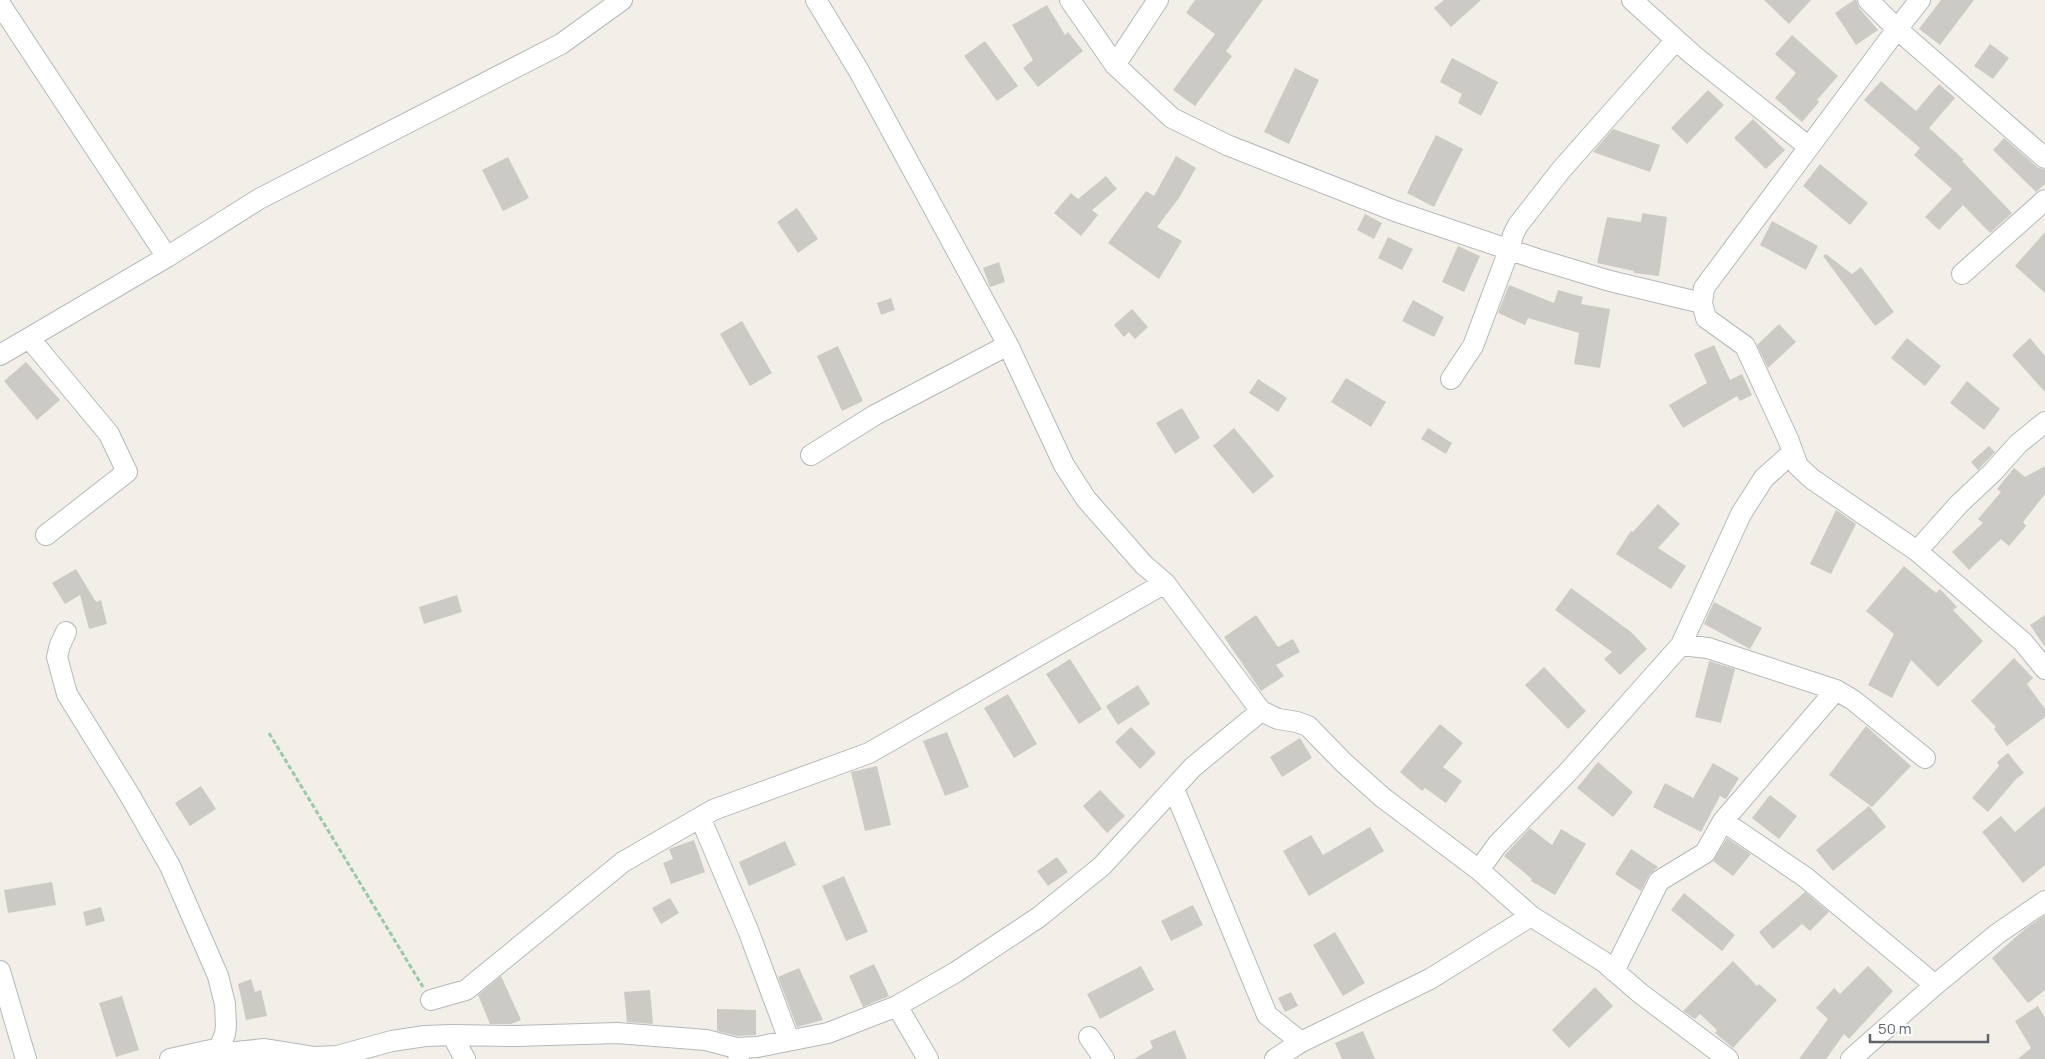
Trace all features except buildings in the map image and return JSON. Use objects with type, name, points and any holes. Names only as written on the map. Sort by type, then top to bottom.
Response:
[{"type":"street","points":[[0,355],[30,339],[259,200],[561,44],[622,0]]},
{"type":"street","points":[[816,0],[859,71],[1008,346],[1064,465],[1081,492],[1144,566],[1165,583],[1261,711],[1278,719],[1298,722],[1308,726],[1382,797],[1479,870],[1531,916],[1604,962],[1728,1059]]},
{"type":"street","points":[[1070,0],[1115,65],[1172,118],[1227,145],[1394,211],[1509,250],[1610,281],[1702,303]]},
{"type":"street","points":[[1115,65],[1158,0]]},
{"type":"street","points":[[1632,0],[1676,40],[1809,147]]},
{"type":"street","points":[[1868,0],[1897,29],[2045,158]]},
{"type":"street","points":[[1920,0],[1704,288],[1702,303],[1706,318],[1745,346],[1794,452],[1798,466],[1812,479],[1917,551],[2023,642],[2045,669]]},
{"type":"street","points":[[0,4],[167,257]]},
{"type":"street","points":[[1450,378],[1473,346],[1509,250],[1512,235],[1518,225],[1561,170],[1676,40]]},
{"type":"street","points":[[1962,274],[2045,200]]},
{"type":"street","points":[[30,339],[109,434],[127,472],[46,535]]},
{"type":"street","points":[[811,454],[874,415],[1008,346]]},
{"type":"street","points":[[1917,551],[1959,504],[1993,472],[2018,444],[2045,422]]},
{"type":"street","points":[[1479,870],[1497,845],[1568,772],[1680,645],[1741,514],[1764,478],[1794,452]]},
{"type":"street","points":[[431,1000],[466,990],[624,862],[713,810],[869,753],[1165,583]]},
{"type":"street","points":[[66,632],[56,657],[67,694],[129,794],[170,866],[218,976],[225,1004],[225,1034],[231,1054]]},
{"type":"street","points":[[1680,645],[1708,648],[1836,690],[1853,700],[1926,758]]},
{"type":"street","points":[[1614,971],[1659,881],[1705,852],[1723,821],[1836,690]]},
{"type":"street","points":[[170,1059],[211,1050],[231,1054],[265,1049],[315,1057],[337,1056],[424,1036],[617,1033],[706,1040],[737,1053],[756,1047],[828,1033],[897,1006],[956,972],[1039,918],[1102,866],[1193,767],[1261,711]]},
{"type":"street","points":[[1174,789],[1267,1015],[1301,1042]]},
{"type":"street","points":[[1723,821],[1805,877],[1934,985]]},
{"type":"street","points":[[703,824],[748,930],[789,1040]]},
{"type":"street","points":[[1851,1059],[1934,985],[1996,934],[2045,901]]},
{"type":"street","points":[[1275,1059],[1301,1042],[1430,979],[1531,916]]},
{"type":"street","points":[[0,971],[26,1059]]},
{"type":"street","points":[[897,1006],[928,1059]]},
{"type":"street","points":[[452,1035],[464,1059]]},
{"type":"street","points":[[1089,1037],[1104,1059]]},
{"type":"path","points":[[269,733],[431,1000]]}]
